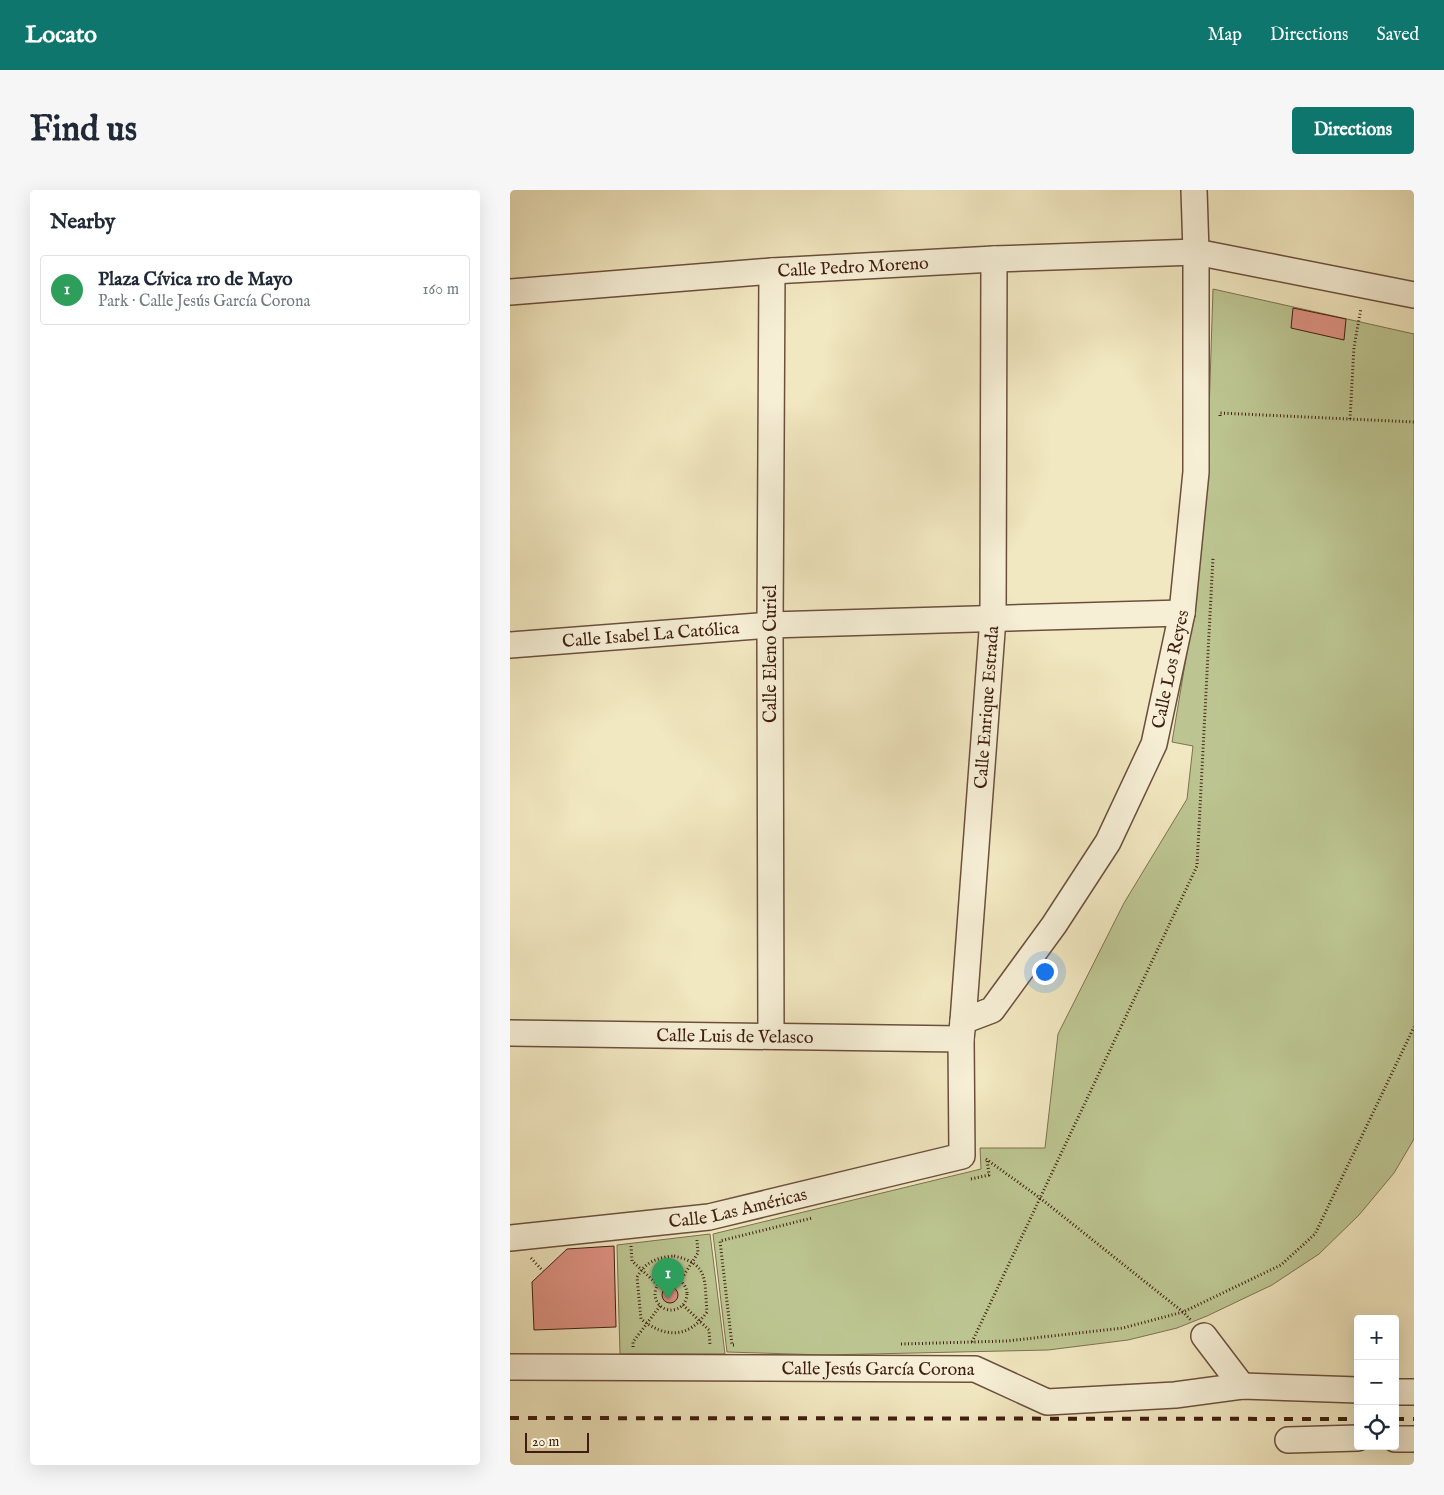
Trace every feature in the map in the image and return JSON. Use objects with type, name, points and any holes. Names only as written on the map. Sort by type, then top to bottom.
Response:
[{"type":"street","name":"Calle Los Reyes","points":[[962,1030],[992,1010],[1054,925],[1108,842],[1154,744],[1182,614],[1196,472],[1196,252],[1194,190]]},
{"type":"street","name":"Calle Pedro Moreno","points":[[510,292],[772,271],[994,259],[1196,252],[1414,295]]},
{"type":"street","name":"Calle Enrique Estrada","points":[[966,1168],[962,1030],[993,618],[994,259]]},
{"type":"street","name":"Calle Eleno Curiel","points":[[771,1036],[770,626],[772,271]]},
{"type":"street","name":"Calle Isabel La Católica","points":[[510,645],[770,626],[993,618],[1182,614]]},
{"type":"street","name":"Calle Luis de Velasco","points":[[510,1033],[771,1036],[962,1030]]},
{"type":"street","name":"Calle Las Américas","points":[[510,1238],[710,1217],[966,1168]]},
{"type":"street","points":[[1204,1336],[1242,1386]]},
{"type":"street","name":"Calle Jesús García Corona","points":[[510,1367],[975,1369],[1046,1402],[1175,1394],[1242,1386],[1354,1390]]},
{"type":"street","points":[[1399,1392],[1414,1392]]},
{"type":"street","points":[[1288,1440],[1354,1438]]},
{"type":"street","points":[[1399,1439],[1414,1439]]},
{"type":"path","points":[[1350,419],[1354,347],[1365,285]]},
{"type":"path","points":[[1220,423],[1220,413],[1414,422]]},
{"type":"path","points":[[972,1342],[1197,866],[1213,551]]},
{"type":"path","points":[[893,1344],[1007,1341],[1123,1328],[1183,1312],[1282,1265],[1315,1234],[1414,1027]]},
{"type":"path","points":[[987,1159],[1040,1198],[1183,1312],[1204,1336]]},
{"type":"path","points":[[966,1168],[987,1159]]},
{"type":"path","points":[[966,1168],[988,1174],[987,1159]]},
{"type":"path","points":[[740,1345],[732,1345],[720,1241],[816,1217]]},
{"type":"path","points":[[680,1281],[698,1253],[697,1232]]},
{"type":"path","points":[[630,1238],[632,1261],[658,1285]]},
{"type":"path","points":[[661,1257],[687,1258],[692,1262],[698,1265],[703,1273],[707,1312],[701,1321],[689,1330],[664,1333],[652,1328],[640,1319],[637,1277],[650,1263],[661,1257]]},
{"type":"path","points":[[670,1278],[680,1281],[686,1290],[686,1301],[674,1310],[664,1309],[655,1297],[658,1285],[670,1278]]},
{"type":"path","points":[[683,1305],[709,1330],[712,1368]]},
{"type":"path","points":[[634,1368],[633,1342],[660,1306]]},
{"type":"green space","points":[[1213,289],[1414,334],[1414,1139],[1394,1173],[1359,1215],[1319,1254],[1272,1285],[1177,1328],[1128,1340],[1048,1350],[825,1355],[727,1352],[713,1234],[981,1169],[980,1148],[1045,1148],[1058,1034],[1124,903],[1187,799],[1193,746],[1172,742],[1193,616],[1207,475]]},
{"type":"green space","points":[[710,1234],[725,1354],[620,1354],[617,1245]]},
{"type":"building","points":[[1293,308],[1346,319],[1344,340],[1291,328]]},
{"type":"building","points":[[614,1246],[616,1327],[534,1330],[532,1282],[567,1249]]},
{"type":"building","points":[[670,1287],[676,1289],[678,1295],[676,1301],[670,1303],[664,1301],[662,1295],[664,1289]]},
{"type":"railway","points":[[510,1418],[1354,1419]]},
{"type":"railway","points":[[1399,1419],[1414,1419]]},
{"type":"place","name":"Plaza Cívica 1ro de Mayo","points":[[668,1299]]}]
